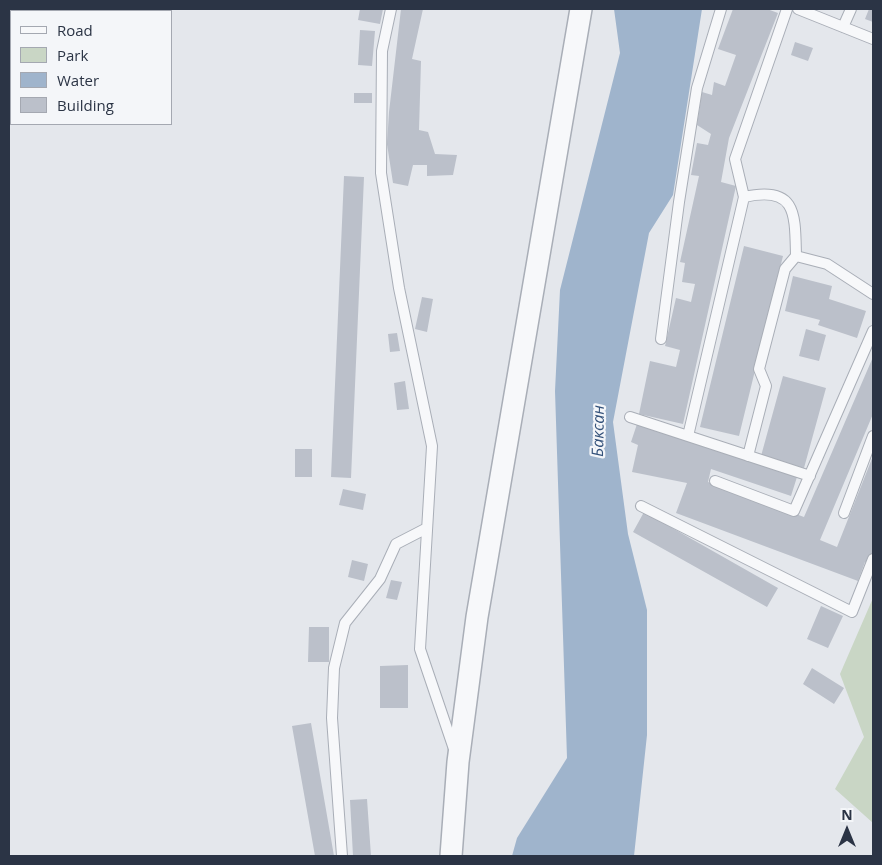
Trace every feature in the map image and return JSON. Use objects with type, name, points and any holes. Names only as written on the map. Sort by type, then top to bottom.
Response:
[{"type":"street","points":[[451,856],[458,762],[477,617],[581,9]]},
{"type":"lane","points":[[391,9],[382,51],[381,173],[399,288],[432,446],[420,649],[458,762]]},
{"type":"lane","points":[[661,339],[679,202],[697,88],[721,9]]},
{"type":"lane","points":[[688,436],[744,197],[735,159],[787,9]]},
{"type":"lane","points":[[798,9],[873,39]]},
{"type":"lane","points":[[843,27],[851,9]]},
{"type":"lane","points":[[744,197],[762,193],[782,197],[793,211],[796,256],[785,269],[759,369],[766,386],[748,456]]},
{"type":"lane","points":[[796,256],[826,264],[873,294]]},
{"type":"lane","points":[[715,481],[794,511],[873,331]]},
{"type":"lane","points":[[630,417],[810,476]]},
{"type":"lane","points":[[844,513],[873,436]]},
{"type":"lane","points":[[641,506],[852,612],[873,559]]},
{"type":"lane","points":[[342,856],[332,718],[334,668],[345,623],[380,579],[396,544],[427,528]]},
{"type":"green space","points":[[873,598],[873,823],[835,789],[864,737],[840,674]]},
{"type":"water","name":"Баксан","points":[[614,9],[702,9],[673,195],[649,233],[613,422],[628,534],[647,610],[647,735],[634,856],[512,856],[517,838],[567,758],[555,391],[560,290],[620,53]]},
{"type":"building","points":[[360,9],[383,9],[380,24],[358,20]]},
{"type":"building","points":[[401,9],[423,9],[412,59],[421,61],[419,130],[428,132],[435,154],[457,155],[453,175],[427,176],[427,165],[413,165],[408,186],[393,183],[387,144]]},
{"type":"building","points":[[733,9],[767,9],[778,13],[729,138],[721,182],[736,186],[683,424],[639,414],[650,361],[676,367],[680,350],[665,346],[676,298],[691,302],[695,284],[682,282],[685,263],[680,262],[699,176],[691,175],[697,143],[708,145],[711,134],[697,125],[702,92],[712,95],[714,82],[725,86],[736,55],[718,49]]},
{"type":"building","points":[[869,9],[873,9],[873,22],[865,19]]},
{"type":"building","points":[[360,30],[375,31],[372,66],[358,65]]},
{"type":"building","points":[[795,42],[813,48],[808,61],[791,55]]},
{"type":"building","points":[[354,93],[372,93],[372,103],[354,103]]},
{"type":"building","points":[[344,176],[364,177],[351,478],[331,477]]},
{"type":"building","points":[[744,246],[783,256],[739,436],[700,427]]},
{"type":"building","points":[[793,276],[832,286],[829,299],[866,311],[857,338],[818,325],[820,320],[785,311]]},
{"type":"building","points":[[422,297],[433,299],[427,332],[415,329]]},
{"type":"building","points":[[806,329],[826,335],[819,361],[799,356]]},
{"type":"building","points":[[397,333],[400,351],[390,352],[388,334]]},
{"type":"building","points":[[873,357],[873,414],[820,540],[837,547],[873,456],[873,553],[869,563],[865,562],[858,581],[676,513],[687,483],[632,472],[638,445],[631,442],[637,424],[797,477],[791,496],[711,469],[708,482],[804,517]]},
{"type":"building","points":[[783,376],[826,388],[804,468],[761,456]]},
{"type":"building","points":[[405,381],[409,409],[397,410],[394,383]]},
{"type":"building","points":[[295,449],[312,449],[312,477],[295,477]]},
{"type":"building","points":[[343,489],[366,494],[363,510],[339,505]]},
{"type":"building","points":[[644,512],[778,588],[767,607],[633,532]]},
{"type":"building","points":[[352,560],[368,564],[364,581],[348,577]]},
{"type":"building","points":[[391,580],[402,582],[397,600],[386,598]]},
{"type":"building","points":[[821,606],[843,616],[828,648],[807,639]]},
{"type":"building","points":[[309,627],[329,627],[329,662],[308,662]]},
{"type":"building","points":[[408,665],[408,708],[380,708],[380,666]]},
{"type":"building","points":[[812,668],[844,688],[834,704],[803,684]]},
{"type":"building","points":[[311,723],[334,856],[315,856],[292,726]]},
{"type":"building","points":[[367,799],[371,856],[353,856],[350,800]]}]
